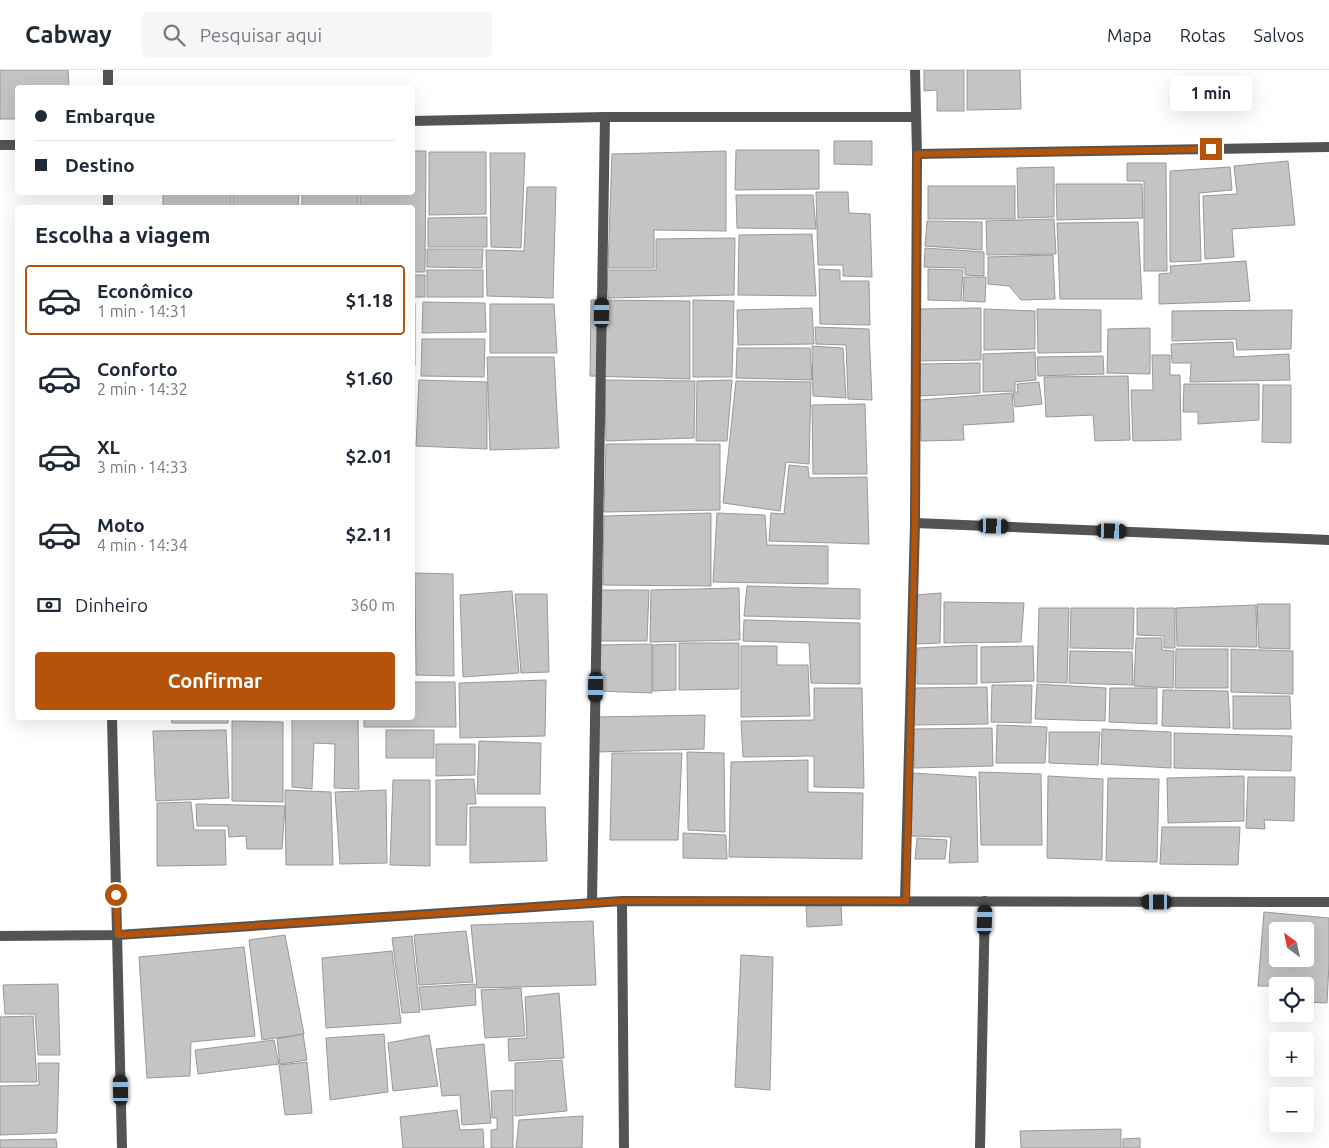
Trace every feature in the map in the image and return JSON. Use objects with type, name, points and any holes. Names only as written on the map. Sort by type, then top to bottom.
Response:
[{"type":"street","points":[[108,70],[108,85]]},
{"type":"street","points":[[906,901],[915,523],[917,154],[915,70]]},
{"type":"street","points":[[415,121],[605,117],[916,117]]},
{"type":"street","points":[[592,903],[605,117]]},
{"type":"street","points":[[0,145],[15,145]]},
{"type":"street","points":[[917,154],[1329,147]]},
{"type":"street","points":[[915,523],[1329,540]]},
{"type":"street","points":[[112,720],[122,1148]]},
{"type":"street","points":[[622,901],[624,1148]]},
{"type":"street","points":[[0,936],[118,935],[622,901],[1329,902]]},
{"type":"street","points":[[980,1148],[986,901]]},
{"type":"building","points":[[0,70],[68,70],[69,85],[15,85],[15,119],[0,119]]},
{"type":"building","points":[[924,70],[964,70],[964,111],[937,111],[937,90],[924,91]]},
{"type":"building","points":[[967,70],[1020,70],[1021,109],[967,110]]},
{"type":"building","points":[[834,141],[872,141],[872,165],[834,164]]},
{"type":"building","points":[[736,150],[819,150],[819,189],[735,190]]},
{"type":"building","points":[[415,151],[426,151],[425,272],[415,272],[415,205],[360,205],[360,195],[415,195]]},
{"type":"building","points":[[726,151],[726,231],[654,230],[654,268],[608,268],[612,154]]},
{"type":"building","points":[[429,152],[486,152],[486,214],[429,215]]},
{"type":"building","points":[[490,153],[525,153],[521,248],[491,247]]},
{"type":"building","points":[[1288,161],[1295,225],[1232,229],[1234,257],[1205,259],[1203,196],[1237,194],[1234,166]]},
{"type":"building","points":[[1127,163],[1166,163],[1167,271],[1144,271],[1144,181],[1127,181]]},
{"type":"building","points":[[1054,167],[1054,217],[1018,218],[1017,168]]},
{"type":"building","points":[[1230,167],[1232,190],[1199,193],[1201,261],[1170,262],[1170,171]]},
{"type":"building","points":[[1056,184],[1142,184],[1143,218],[1057,220]]},
{"type":"building","points":[[928,186],[1015,186],[1015,219],[928,219]]},
{"type":"building","points":[[527,187],[556,187],[553,298],[487,296],[486,250],[524,251]]},
{"type":"building","points":[[816,192],[848,192],[849,213],[870,214],[872,277],[843,276],[843,265],[818,265]]},
{"type":"building","points":[[163,195],[231,195],[231,205],[163,205]]},
{"type":"building","points":[[233,195],[299,195],[298,205],[233,205]]},
{"type":"building","points":[[302,195],[358,195],[358,205],[302,205]]},
{"type":"building","points":[[736,195],[813,195],[816,229],[737,228]]},
{"type":"building","points":[[487,217],[487,247],[428,247],[428,218]]},
{"type":"building","points":[[1054,219],[1056,254],[987,255],[986,221]]},
{"type":"building","points":[[927,221],[982,222],[982,250],[925,246]]},
{"type":"building","points":[[1138,222],[1142,299],[1060,299],[1057,223]]},
{"type":"building","points":[[812,234],[816,296],[738,295],[739,235]]},
{"type":"building","points":[[735,238],[734,295],[608,298],[607,270],[656,270],[656,239]]},
{"type":"building","points":[[925,248],[984,252],[984,276],[965,275],[965,268],[924,267]]},
{"type":"building","points":[[427,249],[483,249],[482,268],[427,267]]},
{"type":"building","points":[[1053,255],[1055,299],[1021,300],[1009,286],[988,284],[988,257]]},
{"type":"building","points":[[1246,261],[1250,301],[1159,304],[1159,274],[1171,273],[1170,266]]},
{"type":"building","points":[[819,269],[840,270],[840,281],[869,281],[870,325],[820,324]]},
{"type":"building","points":[[928,269],[963,270],[961,301],[928,300]]},
{"type":"building","points":[[427,270],[483,270],[483,297],[427,297]]},
{"type":"building","points":[[415,275],[425,275],[425,297],[415,297]]},
{"type":"building","points":[[964,277],[986,277],[985,302],[963,301]]},
{"type":"building","points":[[591,300],[690,301],[690,379],[590,376]]},
{"type":"building","points":[[693,300],[734,301],[732,377],[693,377]]},
{"type":"building","points":[[423,302],[485,303],[486,332],[422,333]]},
{"type":"building","points":[[490,304],[554,304],[557,353],[490,353]]},
{"type":"building","points":[[812,308],[814,344],[738,345],[737,310]]},
{"type":"building","points":[[981,308],[981,360],[919,361],[920,309]]},
{"type":"building","points":[[984,309],[1035,311],[1035,349],[984,350]]},
{"type":"building","points":[[1037,309],[1101,310],[1101,352],[1038,353]]},
{"type":"building","points":[[1292,310],[1291,349],[1237,350],[1236,339],[1172,341],[1172,311]]},
{"type":"building","points":[[815,327],[869,329],[872,400],[848,399],[846,345],[816,344]]},
{"type":"building","points":[[1150,328],[1150,374],[1107,373],[1108,329]]},
{"type":"building","points":[[422,339],[485,339],[484,377],[421,376]]},
{"type":"building","points":[[1233,342],[1234,357],[1289,354],[1290,380],[1190,382],[1191,363],[1172,363],[1171,344]]},
{"type":"building","points":[[812,346],[843,348],[846,398],[813,396]]},
{"type":"building","points":[[737,348],[810,348],[812,380],[736,378]]},
{"type":"building","points":[[1035,352],[1036,380],[1015,382],[1015,391],[983,392],[983,354]]},
{"type":"building","points":[[1152,355],[1170,355],[1170,375],[1180,375],[1181,440],[1133,441],[1131,390],[1153,390]]},
{"type":"building","points":[[1103,356],[1104,374],[1038,376],[1037,357]]},
{"type":"building","points":[[487,357],[554,357],[559,448],[490,450]]},
{"type":"building","points":[[980,363],[980,393],[920,396],[920,364]]},
{"type":"building","points":[[1128,376],[1130,440],[1095,441],[1093,415],[1046,417],[1044,377]]},
{"type":"building","points":[[419,380],[487,382],[487,449],[416,446]]},
{"type":"building","points":[[605,380],[695,381],[694,438],[606,441]]},
{"type":"building","points":[[732,380],[727,441],[696,441],[697,381]]},
{"type":"building","points":[[736,381],[811,382],[809,464],[786,462],[780,511],[723,503]]},
{"type":"building","points":[[1039,382],[1042,404],[1015,407],[1013,392],[1018,392],[1017,384]]},
{"type":"building","points":[[1184,384],[1259,384],[1259,420],[1198,424],[1198,412],[1183,412]]},
{"type":"building","points":[[1263,385],[1291,385],[1291,443],[1262,442]]},
{"type":"building","points":[[1012,393],[1014,422],[963,425],[964,440],[921,441],[920,400]]},
{"type":"building","points":[[865,404],[867,474],[813,474],[812,405]]},
{"type":"building","points":[[606,444],[720,444],[720,510],[604,512]]},
{"type":"building","points":[[789,465],[808,467],[809,478],[867,477],[869,544],[769,541],[771,513],[784,514]]},
{"type":"building","points":[[711,513],[711,586],[603,585],[604,516]]},
{"type":"building","points":[[717,513],[765,515],[767,545],[828,546],[828,584],[713,582]]},
{"type":"building","points":[[415,573],[453,574],[454,676],[416,675]]},
{"type":"building","points":[[747,586],[860,589],[860,619],[744,616]]},
{"type":"building","points":[[739,588],[740,640],[650,642],[651,590]]},
{"type":"building","points":[[600,590],[649,590],[647,641],[600,641]]},
{"type":"building","points":[[512,591],[519,673],[463,677],[460,595]]},
{"type":"building","points":[[941,593],[940,643],[916,644],[915,595]]},
{"type":"building","points":[[515,594],[547,594],[549,672],[521,673]]},
{"type":"building","points":[[944,602],[1024,603],[1021,642],[944,643]]},
{"type":"building","points":[[1257,604],[1290,604],[1290,649],[1259,648]]},
{"type":"building","points":[[1256,605],[1257,647],[1177,646],[1176,608]]},
{"type":"building","points":[[1039,608],[1069,608],[1067,683],[1037,682]]},
{"type":"building","points":[[1071,608],[1134,608],[1133,649],[1070,648]]},
{"type":"building","points":[[1137,608],[1175,608],[1175,648],[1164,648],[1164,636],[1137,635]]},
{"type":"building","points":[[744,620],[860,623],[860,684],[811,683],[809,643],[743,641]]},
{"type":"building","points":[[1136,638],[1162,638],[1162,650],[1174,651],[1173,688],[1134,686]]},
{"type":"building","points":[[679,643],[739,643],[739,689],[679,690]]},
{"type":"building","points":[[652,644],[652,693],[598,691],[599,645]]},
{"type":"building","points":[[676,644],[676,690],[653,691],[653,645]]},
{"type":"building","points":[[977,645],[977,684],[917,684],[917,648]]},
{"type":"building","points":[[741,646],[777,646],[777,665],[808,665],[810,716],[741,717]]},
{"type":"building","points":[[1033,646],[1034,681],[981,683],[981,647]]},
{"type":"building","points":[[1176,649],[1228,649],[1228,688],[1175,688]]},
{"type":"building","points":[[1231,649],[1293,651],[1293,694],[1231,692]]},
{"type":"building","points":[[1070,651],[1132,652],[1133,685],[1069,683]]},
{"type":"building","points":[[546,680],[545,736],[460,738],[459,683]]},
{"type":"building","points":[[415,682],[455,682],[456,727],[364,727],[364,720],[415,720]]},
{"type":"building","points":[[1037,684],[1106,688],[1105,721],[1035,719]]},
{"type":"building","points":[[992,685],[1032,685],[1031,723],[991,722]]},
{"type":"building","points":[[987,687],[988,724],[914,725],[915,688]]},
{"type":"building","points":[[814,688],[862,688],[864,788],[814,787],[814,756],[743,757],[741,721],[814,720]]},
{"type":"building","points":[[1110,688],[1157,688],[1157,724],[1109,722]]},
{"type":"building","points":[[1163,690],[1228,691],[1230,728],[1162,726]]},
{"type":"building","points":[[1233,696],[1290,696],[1291,729],[1233,729]]},
{"type":"building","points":[[705,715],[704,749],[597,752],[597,717]]},
{"type":"building","points":[[171,720],[228,720],[228,723],[172,723]]},
{"type":"building","points":[[292,720],[358,720],[359,789],[334,788],[335,744],[314,743],[312,789],[292,787]]},
{"type":"building","points":[[232,721],[283,722],[283,802],[232,801]]},
{"type":"building","points":[[997,725],[1047,727],[1045,763],[996,763]]},
{"type":"building","points":[[992,728],[993,766],[914,768],[914,729]]},
{"type":"building","points":[[1102,729],[1171,732],[1171,768],[1101,764]]},
{"type":"building","points":[[226,730],[229,798],[156,801],[153,731]]},
{"type":"building","points":[[386,730],[434,730],[434,758],[386,758]]},
{"type":"building","points":[[1049,732],[1100,732],[1098,765],[1049,763]]},
{"type":"building","points":[[1174,733],[1292,736],[1291,771],[1174,768]]},
{"type":"building","points":[[479,741],[541,743],[540,794],[477,794]]},
{"type":"building","points":[[436,744],[475,744],[475,775],[436,776]]},
{"type":"building","points":[[687,752],[724,753],[725,832],[688,830]]},
{"type":"building","points":[[612,753],[682,753],[678,840],[610,840]]},
{"type":"building","points":[[808,760],[808,792],[863,793],[862,859],[729,857],[731,762]]},
{"type":"building","points":[[979,772],[1041,774],[1042,845],[981,845]]},
{"type":"building","points":[[913,773],[976,777],[978,862],[949,863],[951,837],[911,836]]},
{"type":"building","points":[[1048,776],[1103,779],[1102,860],[1047,858]]},
{"type":"building","points":[[1244,776],[1244,821],[1168,823],[1167,778]]},
{"type":"building","points":[[1248,777],[1295,777],[1294,821],[1264,820],[1265,829],[1246,828]]},
{"type":"building","points":[[1108,778],[1159,779],[1157,862],[1106,861]]},
{"type":"building","points":[[474,779],[476,804],[467,804],[466,845],[436,845],[436,780]]},
{"type":"building","points":[[393,780],[430,780],[430,866],[390,865]]},
{"type":"building","points":[[285,790],[331,792],[333,865],[286,865]]},
{"type":"building","points":[[386,790],[387,863],[340,864],[335,792]]},
{"type":"building","points":[[191,802],[194,830],[225,830],[226,865],[157,866],[157,803]]},
{"type":"building","points":[[196,804],[285,806],[282,849],[247,849],[246,836],[229,837],[228,826],[197,826]]},
{"type":"building","points":[[470,807],[545,807],[547,861],[470,863]]},
{"type":"building","points":[[1162,827],[1240,827],[1238,865],[1160,864]]},
{"type":"building","points":[[683,833],[726,835],[727,859],[683,858]]},
{"type":"building","points":[[917,838],[947,840],[945,859],[915,859]]},
{"type":"building","points":[[841,904],[842,925],[807,927],[806,905]]},
{"type":"building","points":[[1264,912],[1329,918],[1327,1003],[1314,1002],[1314,977],[1269,977],[1269,986],[1258,986]]},
{"type":"building","points":[[593,921],[596,985],[477,988],[471,925]]},
{"type":"building","points":[[466,931],[473,982],[419,985],[414,935]]},
{"type":"building","points":[[285,935],[304,1034],[262,1040],[249,940]]},
{"type":"building","points":[[412,936],[420,1012],[402,1013],[392,938]]},
{"type":"building","points":[[244,947],[255,1036],[191,1042],[190,1076],[147,1078],[139,957]]},
{"type":"building","points":[[392,951],[401,1023],[326,1028],[322,958]]},
{"type":"building","points":[[741,955],[773,957],[770,1090],[735,1087]]},
{"type":"building","points":[[58,984],[60,1055],[38,1055],[35,1014],[5,1014],[3,985]]},
{"type":"building","points":[[475,984],[476,1005],[422,1010],[419,987]]},
{"type":"building","points":[[521,988],[525,1036],[485,1038],[481,990]]},
{"type":"building","points":[[559,993],[564,1058],[509,1061],[508,1039],[527,1038],[525,997]]},
{"type":"building","points":[[33,1016],[37,1082],[0,1082],[0,1017]]},
{"type":"building","points":[[303,1034],[307,1060],[280,1064],[277,1039]]},
{"type":"building","points":[[384,1034],[388,1092],[330,1100],[326,1038]]},
{"type":"building","points":[[429,1035],[438,1086],[393,1091],[388,1043]]},
{"type":"building","points":[[274,1040],[279,1064],[198,1074],[195,1050]]},
{"type":"building","points":[[484,1044],[491,1123],[462,1125],[460,1095],[442,1096],[436,1049]]},
{"type":"building","points":[[562,1060],[567,1111],[515,1116],[515,1063]]},
{"type":"building","points":[[307,1062],[312,1113],[285,1115],[279,1065]]},
{"type":"building","points":[[38,1063],[59,1063],[57,1133],[0,1135],[0,1086],[39,1085]]},
{"type":"building","points":[[513,1090],[513,1148],[491,1148],[491,1130],[497,1129],[497,1118],[492,1118],[491,1091]]},
{"type":"building","points":[[457,1110],[460,1130],[483,1129],[484,1148],[403,1148],[400,1117]]},
{"type":"building","points":[[583,1116],[582,1148],[516,1148],[519,1120]]},
{"type":"building","points":[[1121,1129],[1121,1148],[1021,1148],[1020,1131]]},
{"type":"building","points":[[1140,1138],[1140,1148],[1123,1148],[1123,1139]]},
{"type":"building","points":[[56,1139],[57,1148],[0,1148],[0,1140]]},
{"type":"route","points":[[116,895],[118,935],[622,901],[906,901],[915,523],[917,154],[1211,149]]}]
